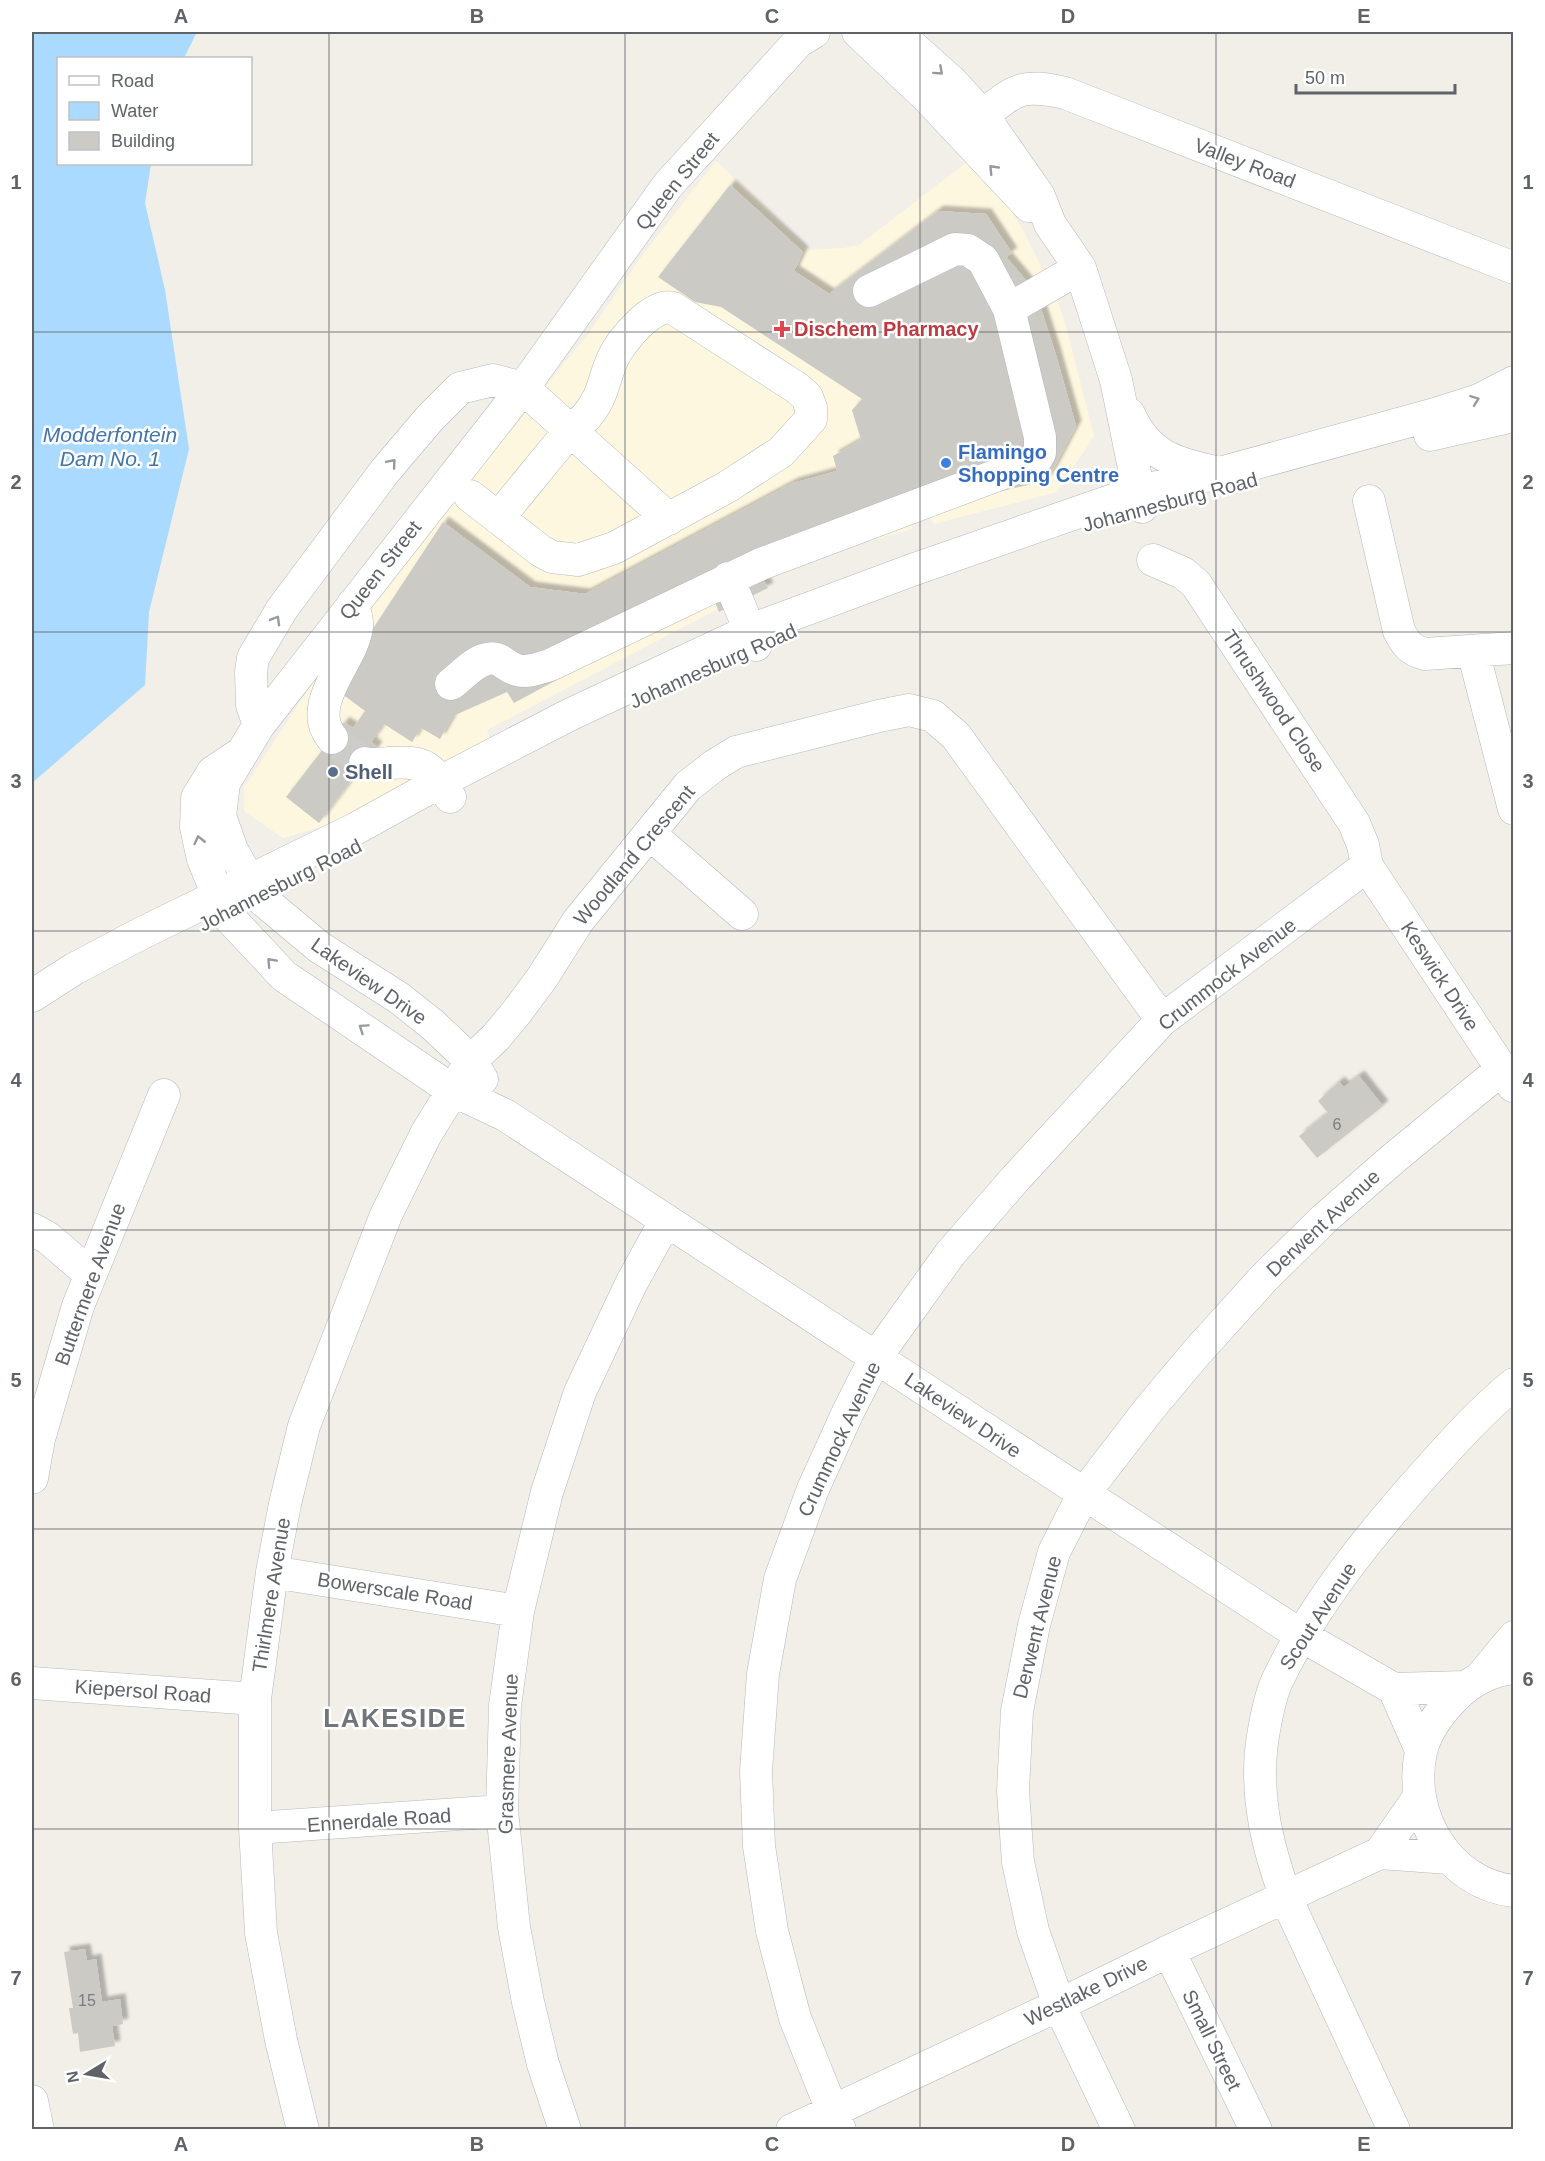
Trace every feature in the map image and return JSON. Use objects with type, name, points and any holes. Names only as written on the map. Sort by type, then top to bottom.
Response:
[{"type":"street","points":[[858,32],[928,98],[1023,200],[1050,224]]},
{"type":"street","points":[[896,32],[953,83],[983,116],[1039,196],[1050,224],[1080,268],[1116,380],[1135,427],[1146,443],[1163,457],[1185,466],[1220,473]]},
{"type":"street","name":"Queen Street","points":[[254,888],[232,850],[220,816],[224,783],[240,754],[259,725],[523,388],[668,185],[806,35]]},
{"type":"street","name":"Valley Road","points":[[983,116],[1010,93],[1024,88],[1042,87],[1065,93],[1513,268]]},
{"type":"street","points":[[451,684],[477,663],[488,658],[499,659],[517,670],[532,670],[550,665],[761,564],[1035,461],[1040,453],[1040,437],[1009,309],[983,260],[968,250],[955,249],[869,291]]},
{"type":"street","points":[[1009,309],[1080,268]]},
{"type":"street","points":[[470,496],[498,518],[541,551],[552,557],[578,560],[614,548],[728,488],[781,452],[811,419],[812,408],[807,397],[798,388],[667,306],[649,315],[626,338],[612,361],[599,399],[498,518]]},
{"type":"street","points":[[259,725],[252,705],[251,672],[254,658],[282,609],[385,471],[430,418],[460,388],[493,380],[523,388],[669,519]]},
{"type":"street","points":[[1116,380],[1140,500]]},
{"type":"street","points":[[1438,423],[1514,382]]},
{"type":"street","points":[[1438,423],[1514,416]]},
{"type":"street","name":"Johannesburg Road","points":[[32,996],[74,969],[254,888],[355,829],[667,684],[753,638],[1220,473],[1438,423]]},
{"type":"street","name":"Johannesburg Road","points":[[1140,500],[1438,423]]},
{"type":"street","points":[[1369,501],[1399,632],[1406,644],[1414,651],[1425,654],[1514,648]]},
{"type":"street","name":"Thrushwood Close","points":[[1152,560],[1183,573],[1196,584],[1354,823],[1368,866]]},
{"type":"street","points":[[728,578],[753,638]]},
{"type":"street","points":[[332,738],[324,723],[324,705],[331,684],[350,649],[357,629],[353,604]]},
{"type":"street","points":[[1473,651],[1514,809]]},
{"type":"street","name":"Woodland Crescent","points":[[452,1090],[471,1061],[496,1037],[516,1013],[542,978],[578,921],[688,786],[715,765],[736,753],[909,710],[933,716],[956,736],[1162,1020]]},
{"type":"street","name":"Queen Street","points":[[221,904],[203,859],[196,827],[197,798],[213,772],[240,754]]},
{"type":"street","points":[[365,763],[422,764],[432,771],[445,789]]},
{"type":"street","points":[[650,834],[742,914]]},
{"type":"street","name":"Crummock Avenue","points":[[836,2120],[795,2018],[772,1931],[759,1846],[756,1771],[763,1674],[780,1579],[813,1489],[876,1357],[950,1254],[1050,1140],[1162,1020],[1368,866]]},
{"type":"street","name":"Keswick Drive","points":[[1368,866],[1508,1078]]},
{"type":"street","name":"Lakeview Drive","points":[[254,888],[319,947],[399,998],[433,1025],[471,1061],[505,1115]]},
{"type":"street","name":"Johannesburg Road","points":[[32,1011],[221,904]]},
{"type":"street","name":"Lakeview Drive","points":[[221,904],[284,976],[452,1090],[505,1115],[1083,1495],[1302,1636],[1394,1689]]},
{"type":"street","points":[[317,997],[338,960]]},
{"type":"street","name":"Derwent Avenue","points":[[1119,2130],[1059,2005],[1034,1931],[1018,1862],[1014,1780],[1017,1711],[1034,1626],[1054,1552],[1083,1495],[1170,1384],[1264,1278],[1324,1219],[1394,1158],[1508,1078]]},
{"type":"street","name":"Thirlmere Avenue","points":[[303,2130],[281,2040],[261,1932],[255,1828],[255,1699],[272,1572],[285,1504],[311,1406],[386,1215],[426,1134],[452,1090]]},
{"type":"street","name":"Buttermere Avenue","points":[[32,1478],[39,1439],[78,1306],[164,1095]]},
{"type":"street","name":"Grasmere Avenue","points":[[565,2130],[543,2064],[528,2002],[514,1927],[502,1811],[505,1706],[518,1611],[547,1492],[580,1392],[631,1284],[666,1220]]},
{"type":"street","points":[[32,1229],[48,1238],[90,1274]]},
{"type":"street","name":"Scout Avenue","points":[[1394,2130],[1286,1898],[1272,1858],[1263,1818],[1258,1777],[1264,1729],[1278,1679],[1302,1636],[1345,1571],[1395,1507],[1451,1446],[1514,1384]]},
{"type":"street","name":"Bowerscale Road","points":[[272,1572],[518,1611]]},
{"type":"street","points":[[1514,1637],[1472,1683],[1437,1715],[1421,1750],[1418,1773],[1419,1797],[1429,1830],[1449,1858],[1474,1878],[1503,1890],[1514,1891]]},
{"type":"street","points":[[1421,1750],[1394,1689],[1472,1683],[1514,1668]]},
{"type":"street","name":"Kiepersol Road","points":[[32,1683],[255,1699]]},
{"type":"street","name":"Westlake Drive","points":[[792,2130],[836,2120],[1169,1951],[1380,1853],[1419,1797]]},
{"type":"street","name":"Ennerdale Road","points":[[255,1828],[502,1811]]},
{"type":"street","name":"Westlake Drive","points":[[1380,1853],[1449,1858]]},
{"type":"street","name":"Small Street","points":[[1169,1951],[1256,2130]]},
{"type":"street","points":[[32,2101],[38,2130]]},
{"type":"shaded area","points":[[971,159],[1011,210],[1023,230],[1056,297],[1066,326],[1094,436],[1057,492],[934,524],[930,517],[911,522],[912,529],[827,553],[764,581],[768,588],[719,612],[718,609],[714,611],[487,730],[491,741],[325,826],[283,838],[244,811],[244,788],[325,664],[443,513],[589,333],[641,257],[716,161],[809,250],[859,245]]},
{"type":"water","name":"Modderfontein Dam No. 1","points":[[32,32],[197,32],[184,57],[57,57],[57,165],[151,165],[145,203],[165,290],[189,449],[149,612],[145,685],[32,783]]},
{"type":"building","name":"Flamingo Shopping Centre","points":[[730,185],[803,252],[794,271],[829,294],[938,211],[986,214],[1012,253],[1006,257],[1035,291],[1076,426],[1050,475],[1045,481],[921,510],[759,572],[768,588],[719,612],[712,596],[514,703],[507,692],[453,716],[440,739],[421,728],[412,742],[384,724],[371,742],[377,747],[319,823],[286,797],[344,722],[353,728],[365,711],[334,688],[443,522],[530,587],[585,594],[793,483],[837,471],[833,456],[861,440],[852,410],[862,399],[721,307],[695,302],[658,277]]},
{"type":"building","points":[[1359,1076],[1383,1106],[1317,1158],[1299,1136],[1328,1113],[1318,1101],[1339,1082],[1344,1087]]},
{"type":"building","points":[[85,1949],[87,1961],[96,1959],[102,2002],[120,1999],[123,2024],[112,2026],[115,2046],[80,2052],[78,2033],[73,2034],[69,2008],[73,2008],[64,1952]]},
{"type":"tunnel","points":[[332,738],[365,763]]},
{"type":"place","name":"Dischem Pharmacy","points":[[782,329]]},
{"type":"place","name":"Flamingo Shopping Centre","points":[[946,463]]},
{"type":"place","name":"Shell","points":[[333,772]]},
{"type":"district","name":"LAKESIDE","points":[[395,1718]]}]
